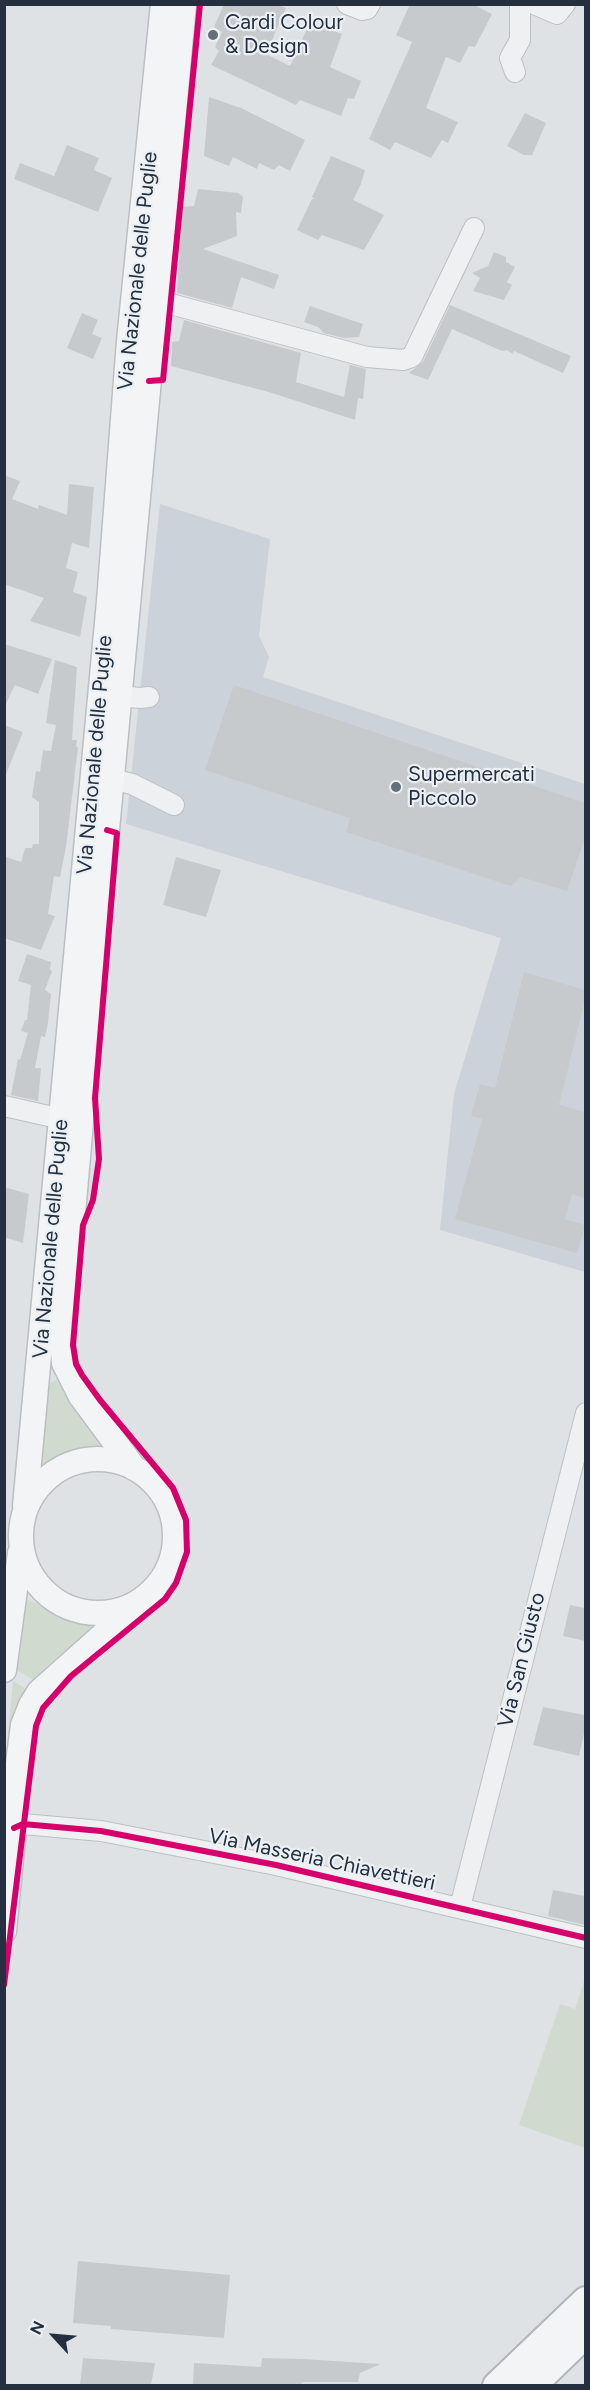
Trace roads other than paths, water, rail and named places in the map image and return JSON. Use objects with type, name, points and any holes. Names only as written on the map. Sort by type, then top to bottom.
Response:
[{"type":"highway","points":[[497,2385],[585,2301]]},
{"type":"highway","points":[[531,2385],[585,2333]]},
{"type":"main road","name":"Via Nazionale delle Puglie","points":[[4,1670],[15,1555],[25,1506],[62,1119],[110,601],[129,341],[163,4]]},
{"type":"main road","name":"Via Nazionale delle Puglie","points":[[4,1931],[14,1828],[16,1779],[23,1725],[31,1705],[39,1692],[152,1592],[166,1572],[175,1549],[175,1525],[167,1502],[153,1482],[134,1468],[80,1395],[64,1363],[61,1327],[184,4]]},
{"type":"main road","name":"Via Nazionale delle Puglie","points":[[25,1506],[41,1484],[61,1469],[84,1460],[110,1460],[134,1468]]},
{"type":"main road","name":"Via Nazionale delle Puglie","points":[[15,1555],[45,1593],[65,1606],[87,1613],[111,1613],[133,1606],[152,1592]]},
{"type":"street","points":[[346,4],[362,10],[367,9],[370,4]]},
{"type":"street","points":[[515,72],[510,58],[520,40],[520,4]]},
{"type":"street","points":[[534,4],[557,14],[565,4]]},
{"type":"street","points":[[156,300],[367,357],[403,360],[412,357],[474,228]]},
{"type":"street","points":[[119,696],[140,699],[149,697]]},
{"type":"street","points":[[112,779],[132,784],[174,805]]},
{"type":"street","points":[[4,1106],[62,1119]]},
{"type":"street","name":"Via San Giusto","points":[[460,1907],[585,1413]]},
{"type":"street","name":"Via Masseria Chiavettieri","points":[[14,1828],[23,1824],[101,1831],[276,1865],[585,1938]]},
{"type":"place","name":"Cardi Colour & Design","points":[[213,35]]},
{"type":"place","name":"Supermercati Piccolo","points":[[396,787]]}]
